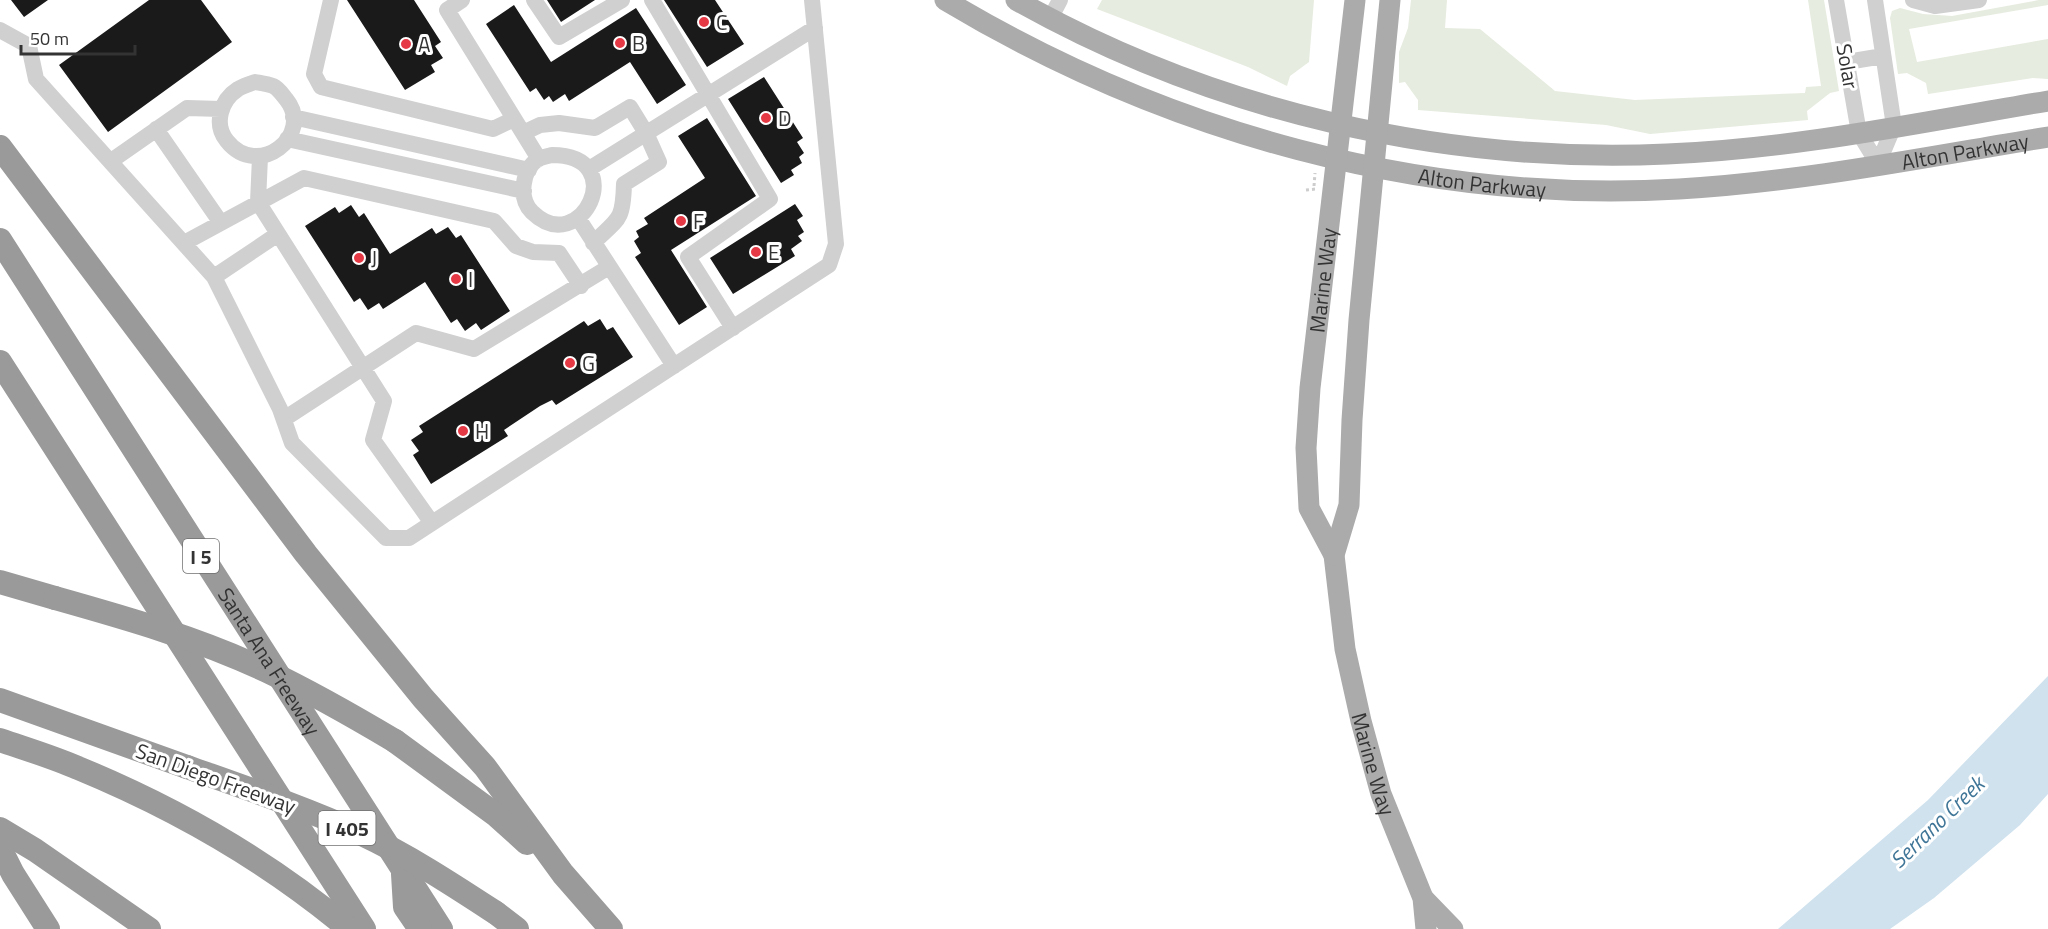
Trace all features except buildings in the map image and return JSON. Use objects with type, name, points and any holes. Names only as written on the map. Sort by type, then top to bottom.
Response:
[{"type":"highway","points":[[0,147],[306,554],[423,698],[485,767],[563,874],[611,929]]},
{"type":"highway","name":"Santa Ana Freeway","points":[[0,240],[441,929]]},
{"type":"highway","points":[[0,362],[364,929]]},
{"type":"highway","points":[[0,582],[141,623],[265,670],[331,703],[395,741],[496,815],[563,874]]},
{"type":"highway","points":[[0,686],[66,722]]},
{"type":"highway","name":"San Diego Freeway","points":[[0,700],[292,805],[363,835],[440,877],[517,929]]},
{"type":"highway","points":[[0,740],[77,767],[179,816],[273,872],[327,910],[349,929]]},
{"type":"highway","points":[[0,755],[153,819],[231,863],[278,893],[325,929]]},
{"type":"highway","points":[[0,829],[44,856],[147,928]]},
{"type":"highway","points":[[0,848],[13,874],[48,929]]},
{"type":"highway","points":[[403,872],[405,907],[420,929]]},
{"type":"main road","name":"Alton Parkway","points":[[945,0],[1043,55],[1127,93],[1284,147],[1374,167],[1441,178],[1518,186],[1622,190],[1676,189],[1746,184],[2048,137]]},
{"type":"main road","name":"Marine Way","points":[[1335,555],[1309,508],[1306,448],[1310,388],[1355,0]]},
{"type":"main road","name":"Marine Way","points":[[1390,0],[1359,332],[1352,420],[1349,505],[1335,555],[1345,649],[1361,721],[1381,794],[1423,898],[1426,929]]},
{"type":"main road","name":"Alton Parkway","points":[[1020,1],[1050,19],[1108,47],[1185,79],[1265,105],[1341,126],[1497,150],[1596,155],[1724,151],[1859,133],[2048,101]]},
{"type":"main road","name":"Marine Way","points":[[1423,898],[1453,929]]},
{"type":"street","points":[[462,0],[447,10],[519,126],[534,164]]},
{"type":"street","points":[[534,0],[559,37],[622,0]]},
{"type":"street","points":[[652,0],[770,199],[688,256],[733,328]]},
{"type":"street","points":[[0,30],[29,46],[36,79],[214,276],[284,419],[292,443],[386,538],[409,538],[829,265],[836,244],[812,0]]},
{"type":"street","points":[[1050,19],[1060,0]]},
{"type":"street","name":"Solar","points":[[1836,0],[1859,133]]},
{"type":"street","name":"Solar","points":[[1875,0],[1894,126]]},
{"type":"street","points":[[1913,0],[1935,6],[1979,0]]},
{"type":"street","points":[[325,3],[314,74],[321,87],[493,129],[559,123],[595,128],[630,107],[646,133],[659,162],[624,184],[623,208],[619,219],[594,243]]},
{"type":"street","points":[[589,168],[815,28]]},
{"type":"street","points":[[1847,62],[1883,56]]},
{"type":"street","points":[[255,82],[274,86],[289,103],[293,117],[292,131],[285,144],[274,153],[260,157],[245,155],[233,148],[224,137],[220,123],[221,109],[228,97],[239,88],[255,82]]},
{"type":"street","points":[[111,161],[188,108],[221,109]]},
{"type":"street","points":[[293,117],[534,164]]},
{"type":"street","points":[[1878,164],[1894,126]]},
{"type":"street","points":[[156,129],[221,223]]},
{"type":"street","points":[[1859,133],[1878,164]]},
{"type":"street","points":[[287,139],[524,191]]},
{"type":"street","points":[[552,155],[565,155],[589,168],[593,182],[593,196],[588,209],[578,218],[565,224],[551,224],[539,218],[529,208],[524,182],[534,164],[552,155]]},
{"type":"street","points":[[260,157],[258,202],[384,401],[373,440],[432,523]]},
{"type":"street","points":[[184,243],[304,178],[494,220],[516,246],[533,252],[559,253],[581,286]]},
{"type":"street","points":[[578,218],[674,366]]},
{"type":"street","points":[[214,276],[278,234]]},
{"type":"street","points":[[284,419],[416,333],[474,349],[609,267]]},
{"type":"path","points":[[1314,189],[1315,173]]},
{"type":"shaded area","points":[[1102,0],[1314,0],[1309,62],[1290,76],[1287,86],[1248,67],[1097,9]]},
{"type":"shaded area","points":[[1411,0],[1447,0],[1445,28],[1480,29],[1555,91],[1635,100],[1805,93],[1806,87],[1821,86],[1808,0],[1824,0],[1839,91],[1830,93],[1807,111],[1808,120],[1650,134],[1606,125],[1418,110],[1418,100],[1405,82],[1399,83],[1399,52],[1408,28]]},
{"type":"shaded area","points":[[2048,0],[2048,5],[1909,29],[1917,62],[2048,39],[2048,79],[2033,78],[1928,94],[1926,83],[1907,73],[1898,74],[1890,18],[1892,11],[1900,8],[1923,14],[1952,16]]},
{"type":"water","name":"Serrano Creek","points":[[2048,676],[2048,794],[2020,825],[1934,898],[1890,929],[1778,929],[1928,800]]},
{"type":"place","name":"C","points":[[704,22]]},
{"type":"place","name":"B","points":[[620,43]]},
{"type":"place","name":"A","points":[[406,44]]},
{"type":"place","name":"D","points":[[766,118]]},
{"type":"place","name":"F","points":[[681,221]]},
{"type":"place","name":"E","points":[[756,252]]},
{"type":"place","name":"J","points":[[359,258]]},
{"type":"place","name":"I","points":[[456,279]]},
{"type":"place","name":"G","points":[[570,363]]},
{"type":"place","name":"H","points":[[463,431]]}]
